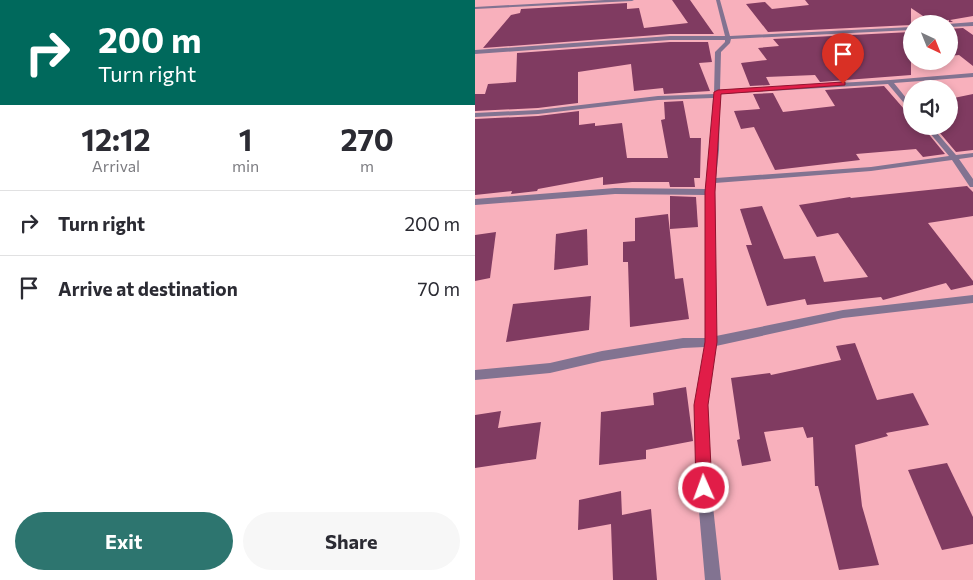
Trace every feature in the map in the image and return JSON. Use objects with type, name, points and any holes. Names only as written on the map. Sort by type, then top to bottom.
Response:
[{"type":"street","points":[[475,8],[632,0]]},
{"type":"street","points":[[713,580],[704,488],[701,405],[711,342],[711,186],[718,52],[728,42],[729,38],[718,0]]},
{"type":"street","points":[[958,25],[973,24]]},
{"type":"street","points":[[475,52],[670,38],[729,38],[903,28]]},
{"type":"street","points":[[475,115],[538,112],[658,98],[973,75]]},
{"type":"street","points":[[890,82],[903,98]]},
{"type":"street","points":[[935,135],[953,156],[973,185]]},
{"type":"street","points":[[475,202],[615,191],[711,186],[871,169],[953,156],[973,155]]},
{"type":"street","points":[[475,375],[550,368],[683,343],[711,342],[843,314],[973,299]]},
{"type":"building","points":[[672,0],[690,0],[714,34],[670,34],[483,48],[511,15],[520,13],[521,9],[627,3],[627,9],[639,8],[644,28],[688,23]]},
{"type":"building","points":[[805,0],[973,0],[973,16],[958,19],[958,15],[922,15],[911,8],[911,15],[903,15],[903,25],[768,32],[746,4],[765,2],[772,9],[809,5]]},
{"type":"building","points":[[958,28],[963,28],[973,35],[973,66],[958,55]]},
{"type":"building","points":[[903,32],[903,70],[911,70],[911,75],[820,82],[815,75],[766,77],[770,85],[750,86],[741,63],[767,60],[758,48],[779,46],[773,39]]},
{"type":"building","points":[[670,42],[708,42],[712,62],[699,63],[710,91],[664,94],[663,88],[634,91],[631,64],[578,72],[578,103],[538,108],[475,111],[475,94],[485,94],[488,84],[516,82],[517,53]]},
{"type":"building","points":[[884,86],[903,108],[903,135],[929,135],[945,154],[923,157],[916,149],[856,154],[860,160],[775,170],[754,127],[741,129],[734,111],[760,109],[753,94],[773,93],[783,112],[835,106],[825,90]]},
{"type":"building","points":[[973,94],[973,150],[956,152],[942,135],[958,135],[958,97]]},
{"type":"building","points":[[683,101],[690,138],[701,138],[700,178],[694,178],[695,187],[670,187],[669,182],[632,182],[603,185],[603,177],[538,189],[537,191],[511,194],[512,191],[475,195],[475,119],[538,116],[579,111],[579,125],[595,123],[595,126],[622,123],[627,158],[668,158],[661,120],[665,119],[664,102]]},
{"type":"building","points":[[967,186],[973,192],[973,216],[928,223],[973,281],[973,285],[951,290],[946,283],[883,300],[881,297],[807,305],[805,299],[767,306],[746,245],[752,245],[740,209],[762,206],[784,259],[815,256],[824,282],[868,277],[838,233],[817,237],[799,205],[850,197]]},
{"type":"building","points":[[670,196],[696,197],[698,227],[670,229]]},
{"type":"building","points":[[668,214],[675,279],[683,278],[689,319],[630,327],[628,262],[623,262],[623,242],[635,241],[635,218]]},
{"type":"building","points":[[587,229],[588,265],[554,270],[556,234]]},
{"type":"building","points":[[496,232],[490,278],[475,281],[475,235]]},
{"type":"building","points":[[591,296],[589,330],[506,342],[513,304]]},
{"type":"building","points":[[855,343],[877,400],[913,393],[929,425],[886,433],[888,436],[855,445],[862,506],[879,565],[839,570],[818,486],[815,486],[813,437],[807,438],[803,427],[764,432],[771,461],[742,466],[737,440],[740,439],[731,378],[770,373],[771,375],[841,360],[836,346]]},
{"type":"building","points":[[686,387],[693,441],[646,450],[646,459],[599,465],[601,412],[654,405],[653,393]]},
{"type":"building","points":[[501,411],[498,428],[541,422],[536,459],[475,468],[475,415]]},
{"type":"building","points":[[947,463],[973,517],[973,544],[942,550],[908,470]]},
{"type":"building","points":[[621,491],[622,515],[651,509],[657,580],[613,580],[611,524],[578,530],[579,500]]},
{"type":"route","points":[[704,488],[701,405],[711,342],[710,192],[715,150],[715,114],[718,92],[843,84]]}]
